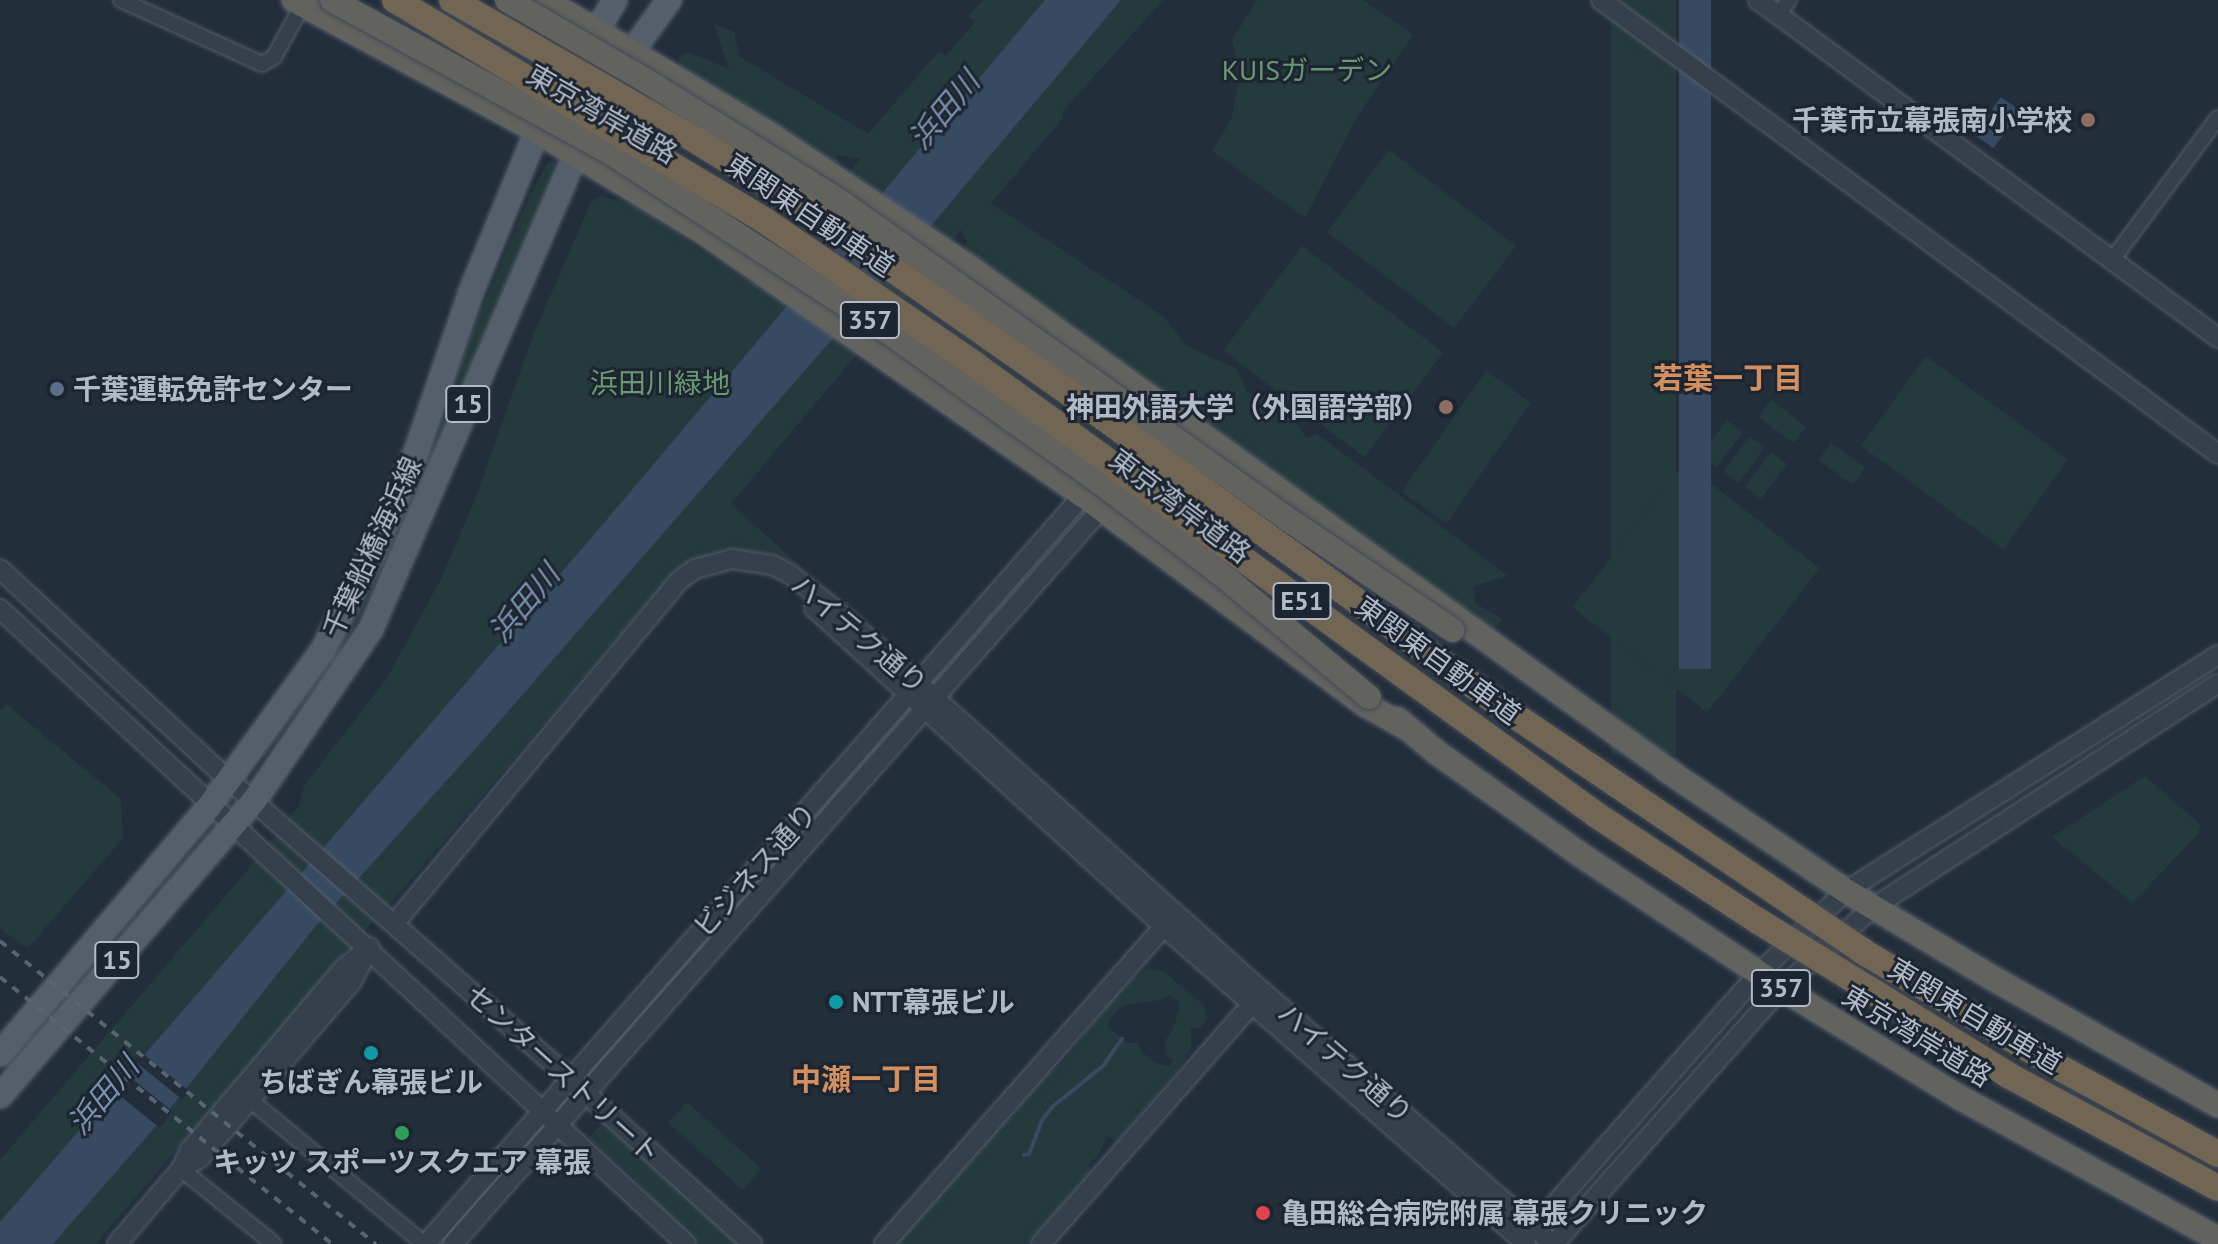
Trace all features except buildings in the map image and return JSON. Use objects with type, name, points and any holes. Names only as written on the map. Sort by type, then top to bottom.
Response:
[{"type":"highway","name":"東京湾岸道路","points":[[332,0],[622,160],[882,328],[1097,480],[1226,578],[1409,729],[1543,828],[1781,988],[2057,1153],[2218,1239]]},
{"type":"highway","name":"東関東自動車道","points":[[395,0],[764,220],[974,364],[1598,816],[1681,871],[2008,1075],[2218,1188]]},
{"type":"highway","name":"東関東自動車道","points":[[452,0],[641,108],[808,210],[1064,389],[1530,726],[1862,951],[2062,1069],[2218,1154]]},
{"type":"highway","name":"東京湾岸道路","points":[[507,0],[696,110],[838,200],[1289,520],[1846,891],[2218,1105]]},
{"type":"highway","points":[[545,0],[769,134],[970,268],[1677,777]]},
{"type":"highway","name":"357","points":[[299,2],[537,131],[766,274],[1092,502],[1366,705],[1409,729]]},
{"type":"main road","name":"千葉船橋海浜線","points":[[0,1054],[211,804],[323,650],[373,552],[415,455],[471,292],[537,131],[595,28],[615,0]]},
{"type":"main road","name":"千葉船橋海浜線","points":[[0,1096],[8,1069],[254,801],[371,629],[576,154],[633,50],[669,0]]},
{"type":"street","points":[[121,0],[262,64],[274,57],[299,2]]},
{"type":"street","points":[[1601,0],[2218,454]]},
{"type":"street","points":[[1758,0],[1784,7],[2218,338]]},
{"type":"street","points":[[2112,260],[2218,118]]},
{"type":"street","name":"ビジネス通り","points":[[453,1244],[1092,502]]},
{"type":"street","name":"ハイテク通り","points":[[394,924],[680,580],[712,564],[732,559],[772,565],[806,586],[922,696],[1526,1239],[1553,1244]]},
{"type":"street","name":"センターストリート","points":[[0,569],[229,780],[585,1091],[752,1244]]},
{"type":"street","name":"センターストリート","points":[[0,609],[370,947],[541,1112],[686,1244]]},
{"type":"street","points":[[1526,1239],[1759,973],[1846,891],[2218,655]]},
{"type":"street","points":[[1553,1244],[1781,988],[1874,907],[2218,684]]},
{"type":"street","name":"ビジネス通り","points":[[425,1244],[570,1079],[922,696]]},
{"type":"street","points":[[884,1244],[1170,920]]},
{"type":"street","points":[[117,1244],[181,1169],[190,1150],[245,1095],[344,968],[370,947]]},
{"type":"street","points":[[1041,1244],[1257,998]]},
{"type":"street","points":[[245,1095],[425,1244]]},
{"type":"street","points":[[181,1169],[274,1244]]},
{"type":"green space","name":"浜田川緑地","points":[[983,0],[1163,0],[1062,112],[1063,118],[991,203],[1163,316],[1186,345],[1237,369],[1247,392],[1283,407],[1307,438],[1317,434],[1508,576],[1474,586],[1475,603],[1502,619],[1492,633],[962,254],[967,241],[961,230],[731,504],[799,565],[768,553],[726,549],[686,563],[671,574],[405,887],[339,958],[234,1089],[232,1085],[96,1244],[0,1244],[0,1160],[299,806],[304,786],[387,678],[441,579],[476,497],[534,333],[591,202],[601,196],[633,205],[752,284],[860,159],[836,155],[844,175],[679,67],[679,56],[687,52],[729,69],[714,24],[734,32],[739,56],[868,134],[939,51],[946,56],[976,21],[968,16]]},
{"type":"green space","name":"KUISガーデン","points":[[1257,0],[1363,0],[1413,35],[1357,117],[1305,218],[1212,151],[1232,118],[1239,77],[1232,40]]},
{"type":"green space","points":[[1611,0],[1676,0],[1676,754],[1611,754]]},
{"type":"green space","points":[[1389,150],[1516,246],[1454,328],[1327,232]]},
{"type":"green space","points":[[553,161],[558,169],[391,560],[339,656],[263,759],[263,752],[339,641],[384,557],[416,484],[474,327],[528,200],[547,163]]},
{"type":"green space","points":[[1302,246],[1443,353],[1365,457],[1223,351]]},
{"type":"green space","points":[[1926,356],[2068,459],[2003,549],[1861,446]]},
{"type":"green space","points":[[1486,371],[1531,403],[1447,523],[1402,491]]},
{"type":"green space","points":[[1771,400],[1806,426],[1794,443],[1758,417]]},
{"type":"green space","points":[[1727,420],[1743,432],[1716,467],[1701,455]]},
{"type":"green space","points":[[1749,436],[1765,447],[1739,483],[1724,472]]},
{"type":"green space","points":[[1831,443],[1865,468],[1853,485],[1819,460]]},
{"type":"green space","points":[[1771,452],[1787,464],[1760,499],[1745,487]]},
{"type":"green space","points":[[1685,463],[1820,568],[1707,712],[1572,607]]},
{"type":"green space","points":[[6,704],[121,799],[123,838],[29,947],[21,945],[0,928],[0,710]]},
{"type":"green space","points":[[2145,776],[2200,824],[2198,834],[2133,903],[2052,837]]},
{"type":"green space","points":[[1146,968],[1164,972],[1204,1005],[1207,1019],[1200,1028],[1191,1028],[1191,1048],[1182,1064],[1116,1142],[1108,1136],[1097,1157],[1088,1165],[1092,1170],[1027,1244],[895,1244],[992,1132],[1015,1115],[1028,1091],[1065,1060],[1113,997]],"holes":[[[1170,995],[1180,1003],[1174,1027],[1165,1041],[1166,1054],[1173,1061],[1169,1066],[1155,1063],[1141,1051],[1138,1043],[1128,1043],[1108,1027],[1109,1019],[1123,1005],[1160,1000]]]},
{"type":"green space","points":[[687,1102],[761,1169],[743,1190],[668,1123]]},
{"type":"green space","points":[[604,1121],[740,1244],[699,1244],[663,1212],[633,1177],[589,1138]]},
{"type":"water","points":[[1045,0],[1121,0],[936,220],[484,739],[315,927],[156,1126],[53,1244],[0,1244],[0,1222],[598,530]]},
{"type":"water","points":[[1679,0],[1711,0],[1711,669],[1679,669]]},
{"type":"water","points":[[2001,97],[2020,111],[1993,148],[1974,134]]},
{"type":"pier","points":[[141,1052],[189,1091],[182,1100],[134,1061]]},
{"type":"pier","points":[[124,1072],[173,1112],[160,1128],[111,1088]]},
{"type":"waterway","points":[[1024,1155],[1029,1154],[1041,1122],[1051,1108],[1103,1066],[1122,1039]]},
{"type":"railway","points":[[0,941],[376,1244]]},
{"type":"railway","points":[[0,977],[332,1244]]},
{"type":"place","name":"千葉市立幕張南小学校","points":[[2088,120]]},
{"type":"place","name":"千葉運転免許センター","points":[[57,389]]},
{"type":"place","name":"神田外語大学（外国語学部）","points":[[1446,407]]},
{"type":"place","name":"NTT幕張ビル","points":[[836,1002]]},
{"type":"place","name":"ちばぎん幕張ビル","points":[[371,1053]]},
{"type":"place","name":"キッツ スポーツスクエア 幕張","points":[[402,1133]]},
{"type":"place","name":"亀田総合病院附属 幕張クリニック","points":[[1263,1213]]},
{"type":"district","name":"若葉一丁目","points":[[1728,378]]},
{"type":"district","name":"中瀬一丁目","points":[[866,1079]]},
{"type":"water label","name":"浜田川","points":[[944,110]]},
{"type":"water label","name":"浜田川","points":[[524,603]]},
{"type":"water label","name":"浜田川","points":[[103,1095]]}]
